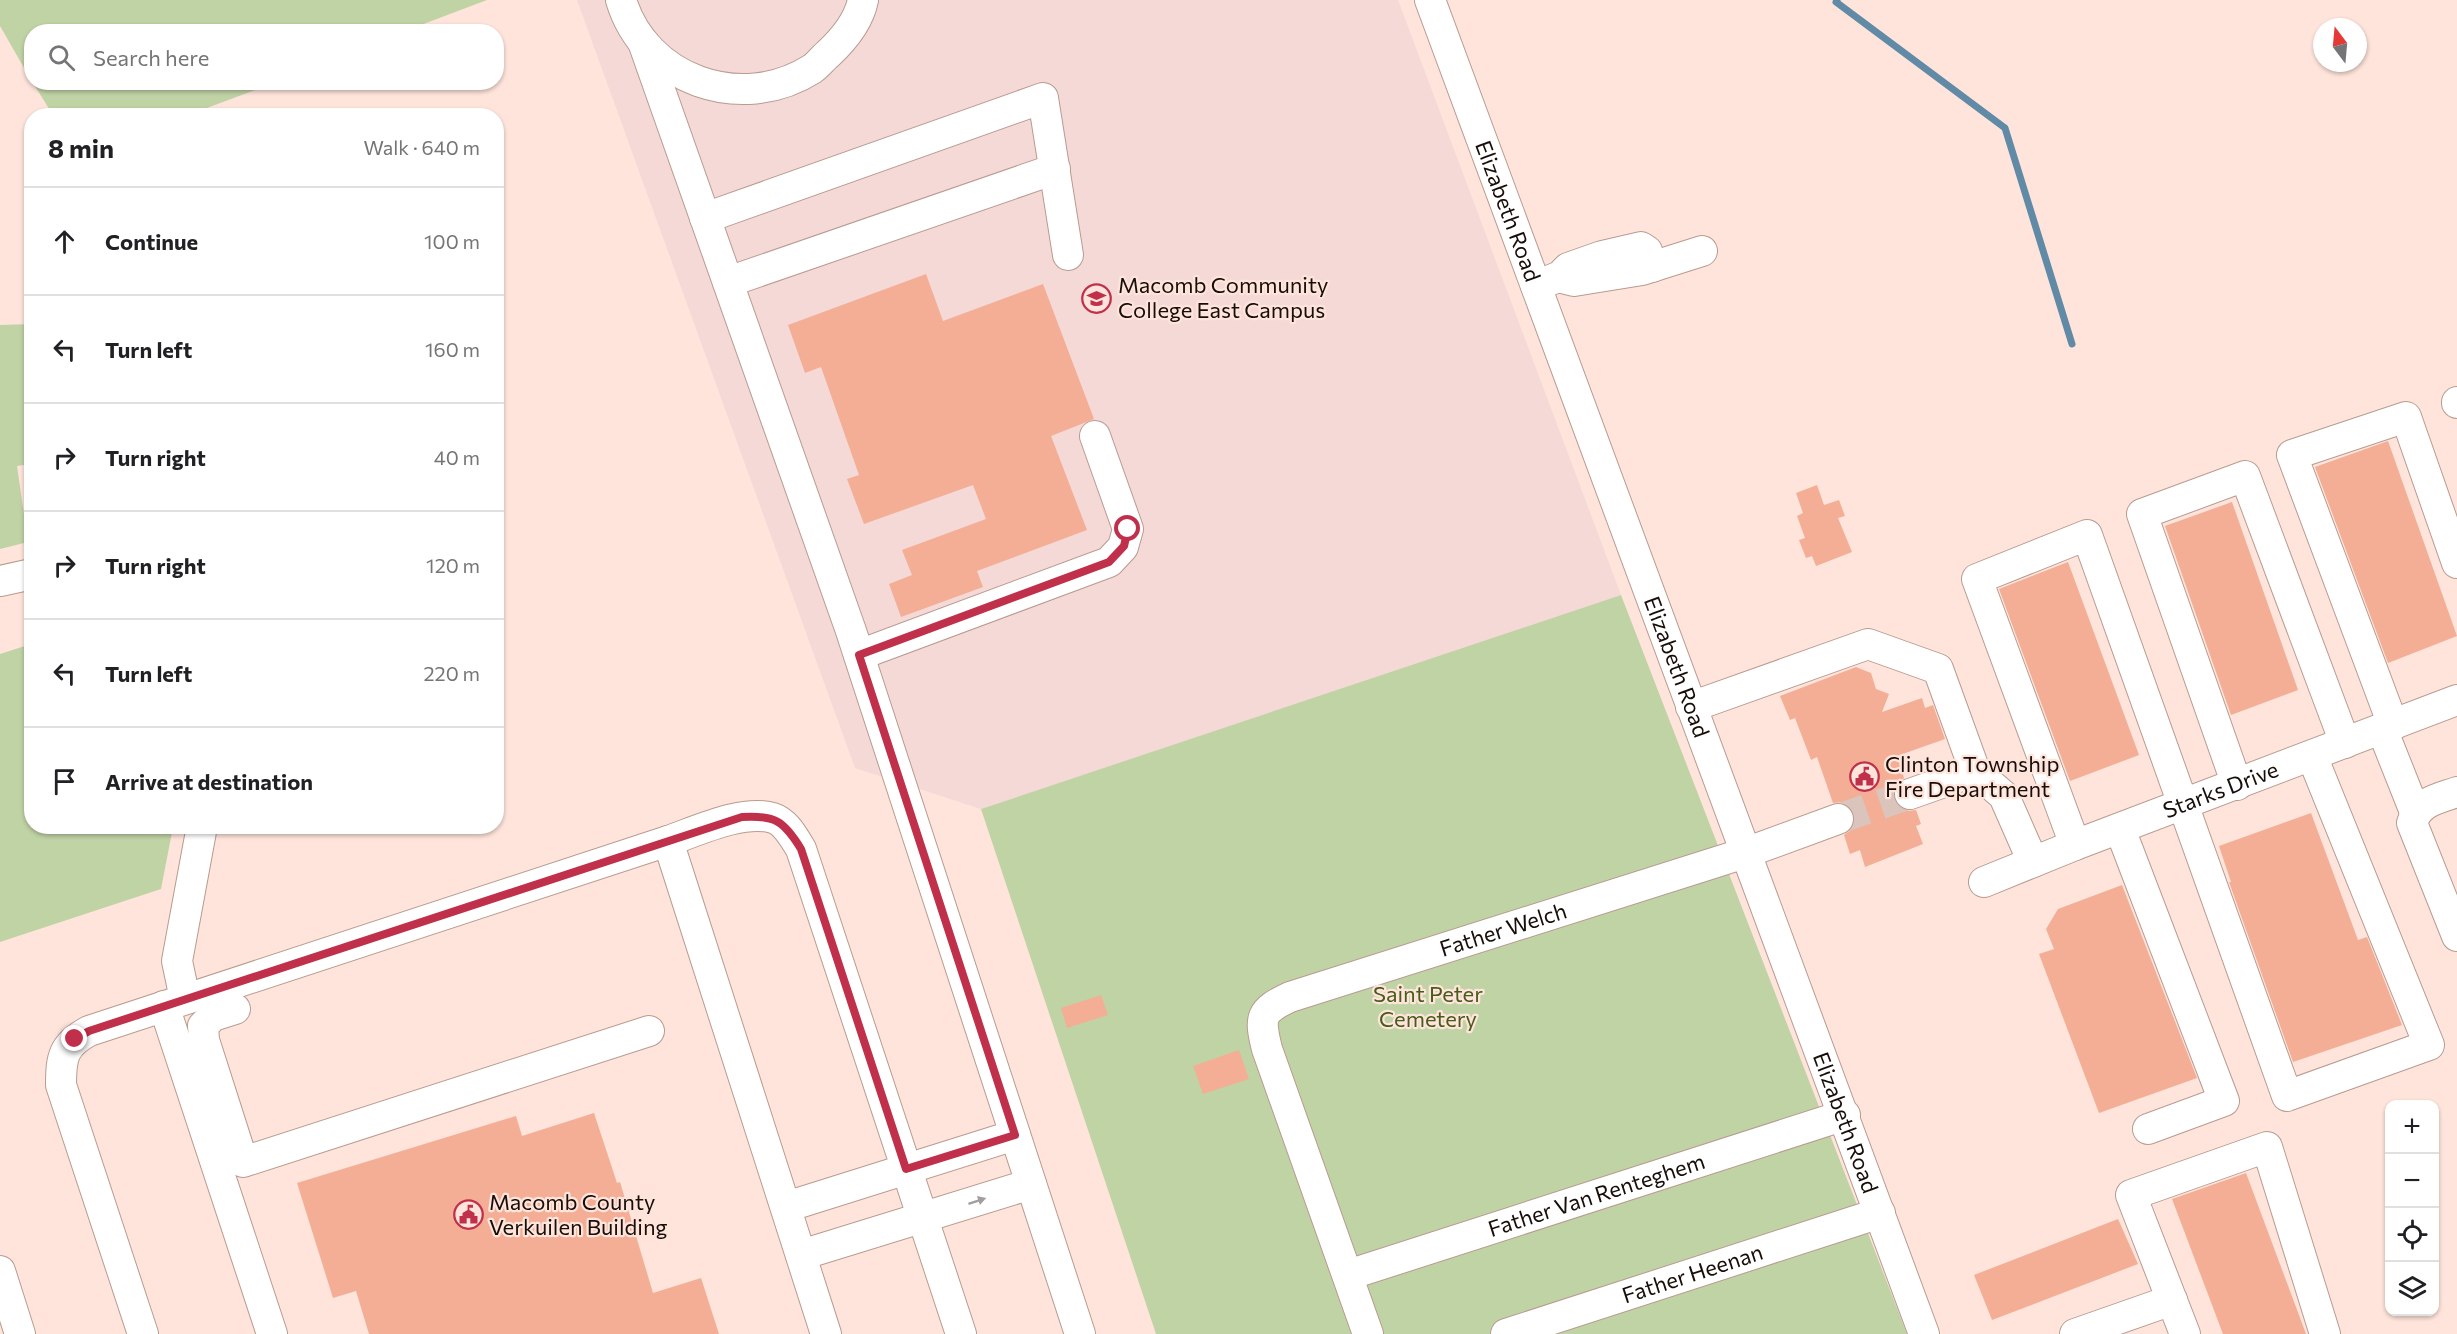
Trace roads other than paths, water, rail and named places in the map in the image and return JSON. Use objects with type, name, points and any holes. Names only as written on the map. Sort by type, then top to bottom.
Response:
[{"type":"street","points":[[621,0],[627,19],[652,54],[687,78],[729,89],[772,86],[812,69],[842,41],[863,0]]},
{"type":"street","name":"Elizabeth Road","points":[[1430,0],[1547,282],[1691,707],[1845,1115],[1924,1334]]},
{"type":"street","points":[[643,42],[859,655],[1080,1334]]},
{"type":"street","points":[[705,218],[1044,98],[1068,255]]},
{"type":"street","points":[[728,282],[1055,169]]},
{"type":"street","points":[[1547,282],[1603,278],[1652,267],[1702,251]]},
{"type":"street","points":[[2457,563],[2406,417],[2292,455],[2388,727],[2415,812],[2412,824],[2457,936]]},
{"type":"street","points":[[859,655],[1109,562],[1124,546],[1128,529],[1095,436]]},
{"type":"street","points":[[2237,785],[2142,514],[2245,476],[2346,743]]},
{"type":"street","points":[[2075,845],[1977,579],[2087,535],[2288,1096],[2429,1045],[2312,756]]},
{"type":"street","points":[[0,581],[24,576]]},
{"type":"street","points":[[1691,707],[1868,644],[1938,669],[1976,771],[2004,796],[2033,862]]},
{"type":"street","name":"Starks Drive","points":[[1984,882],[2075,845],[2183,806],[2457,700]]},
{"type":"street","points":[[1910,794],[1976,771]]},
{"type":"street","points":[[2415,812],[2428,802],[2457,792]]},
{"type":"street","points":[[143,1334],[61,1085],[61,1067],[65,1050],[82,1035],[175,1002],[742,817],[774,818],[789,830],[801,849],[961,1334]]},
{"type":"street","name":"Father Welch","points":[[1348,1275],[1267,1049],[1263,1025],[1264,1013],[1271,1006],[1290,997],[1745,853],[1838,819]]},
{"type":"street","points":[[2120,829],[2224,1101],[2148,1129]]},
{"type":"street","points":[[201,834],[177,961],[175,1002],[272,1334]]},
{"type":"street","points":[[668,841],[826,1334]]},
{"type":"street","points":[[235,1009],[213,1017],[203,1026],[204,1041],[243,1162],[649,1031]]},
{"type":"street","name":"Father Van Renteghem","points":[[1348,1275],[1845,1115]]},
{"type":"street","points":[[786,1207],[1015,1135]]},
{"type":"street","points":[[2185,1334],[2131,1196],[2267,1147],[2325,1334]]},
{"type":"street","points":[[801,1255],[1031,1184]]},
{"type":"street","name":"Father Heenan","points":[[1506,1334],[1880,1213]]},
{"type":"street","points":[[1348,1275],[1368,1334]]},
{"type":"street","points":[[3,1290],[20,1334]]},
{"type":"street","points":[[2075,1334],[2172,1300]]},
{"type":"waterway","points":[[1837,0],[1836,2],[2005,128],[2072,344]]},
{"type":"tunnel","points":[[1838,819],[1910,794]]},
{"type":"place","name":"Macomb Community College East Campus","points":[[1097,298]]},
{"type":"place","name":"Clinton Township Fire Department","points":[[1864,777]]},
{"type":"place","name":"Macomb County Verkuilen Building","points":[[468,1215]]},
{"type":"park label","name":"Saint Peter Cemetery","points":[[1428,1006]]}]
